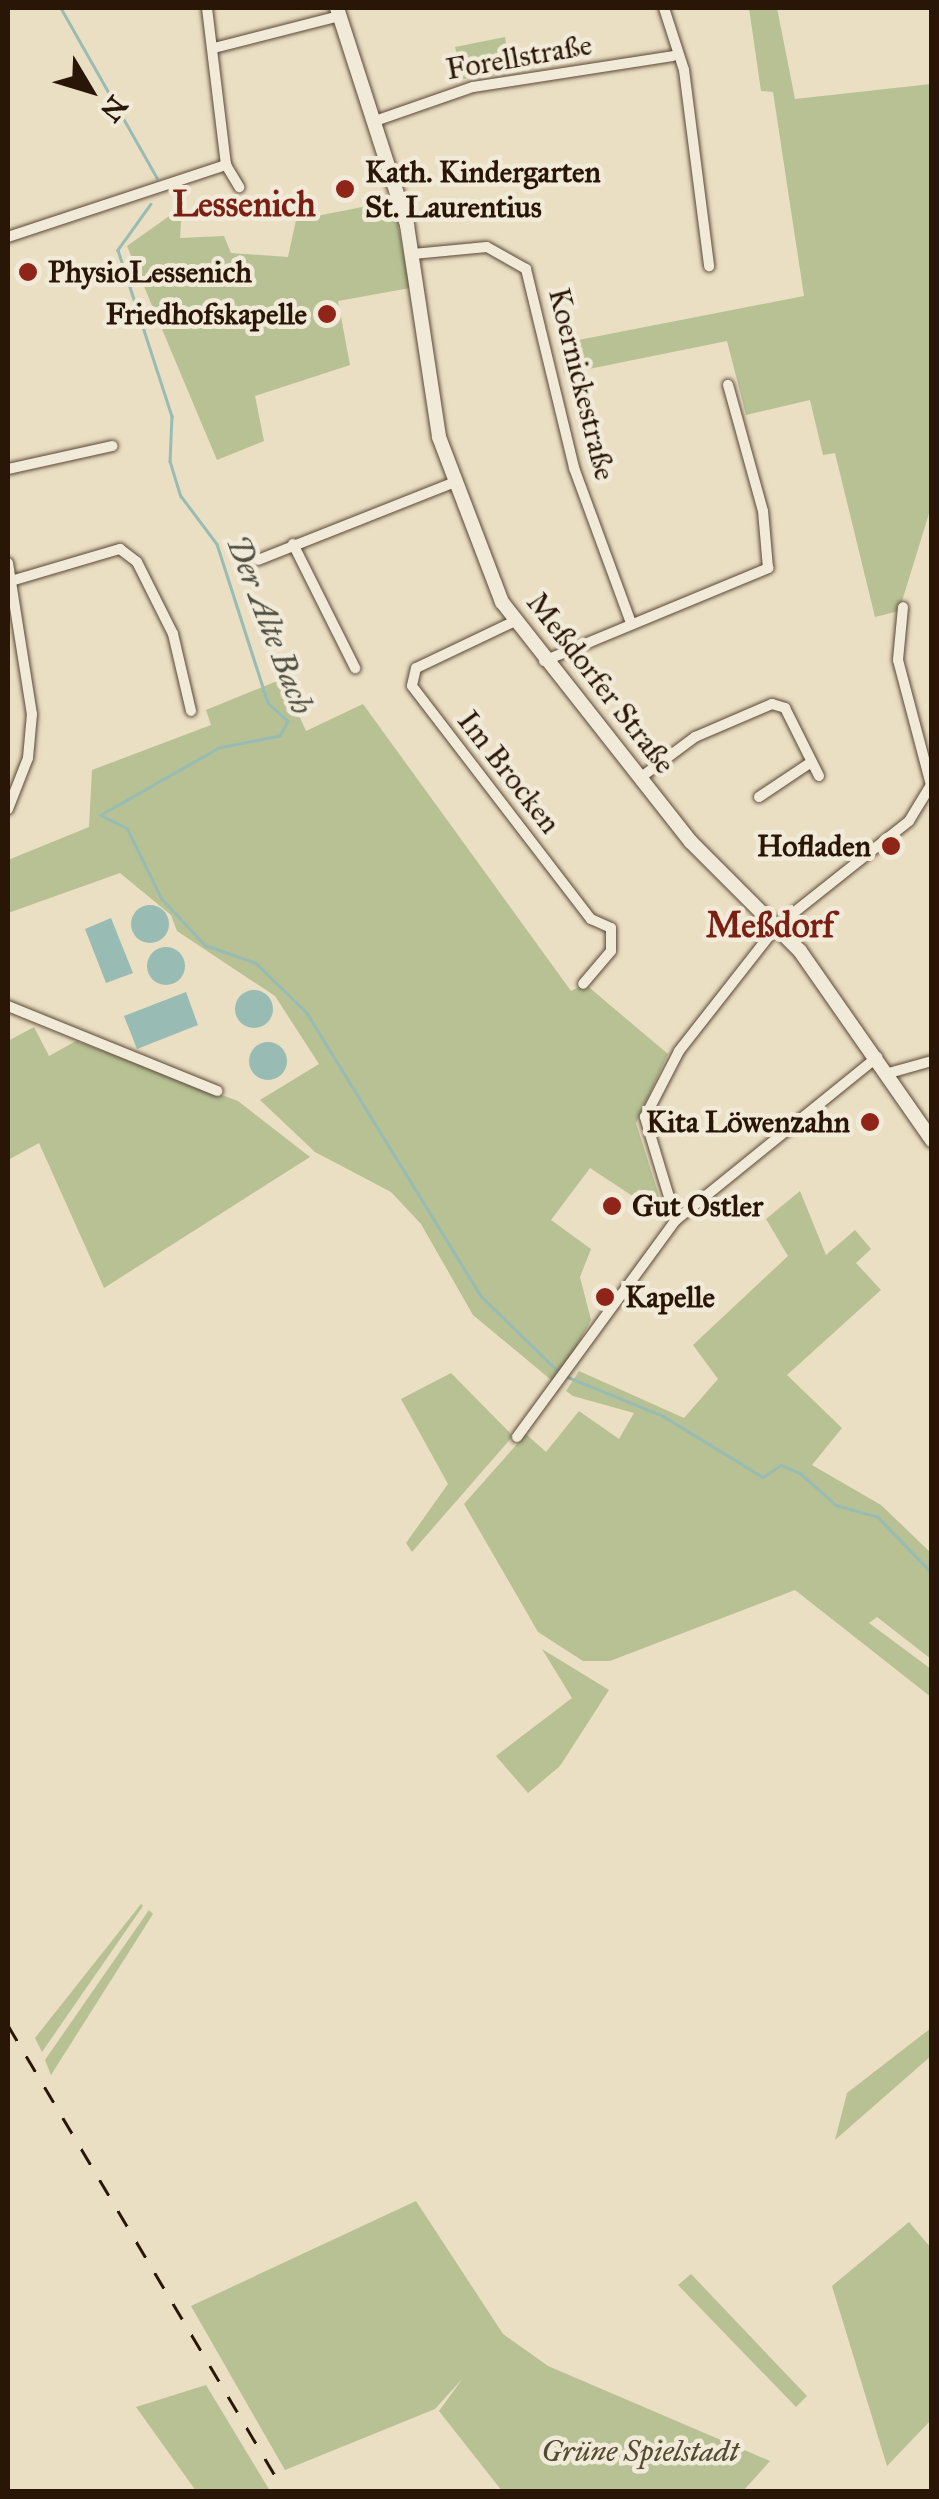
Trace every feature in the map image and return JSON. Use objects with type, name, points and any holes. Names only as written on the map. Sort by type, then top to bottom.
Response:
[{"type":"street","points":[[207,8],[226,166],[239,187]]},
{"type":"street","points":[[664,8],[673,56],[684,70],[709,266]]},
{"type":"street","points":[[214,48],[338,12]]},
{"type":"street","name":"Meßdorfer Straße","points":[[338,12],[378,120],[413,254],[439,438],[513,622],[640,778],[778,926],[879,1056],[932,1140]]},
{"type":"street","name":"Forellstraße","points":[[378,120],[473,87],[673,56]]},
{"type":"street","points":[[8,238],[226,166]]},
{"type":"street","name":"Koernickestraße","points":[[413,254],[486,247],[518,260],[578,482],[631,624]]},
{"type":"street","points":[[518,260],[527,251]]},
{"type":"street","points":[[544,660],[772,562],[728,385]]},
{"type":"street","points":[[8,470],[113,446]]},
{"type":"street","points":[[258,560],[455,482]]},
{"type":"street","points":[[293,544],[355,668]]},
{"type":"street","points":[[11,580],[120,549],[137,562],[173,634],[191,711]]},
{"type":"street","points":[[8,563],[32,734],[8,809]]},
{"type":"street","points":[[676,1220],[648,1107],[678,1051],[778,926],[909,822],[931,785],[898,660],[904,607]]},
{"type":"street","name":"Im Brocken","points":[[513,622],[416,668],[412,686],[592,919],[611,928],[611,951],[584,984]]},
{"type":"street","points":[[640,778],[695,737],[772,704],[785,708],[819,776]]},
{"type":"street","points":[[759,797],[810,764]]},
{"type":"street","points":[[8,1006],[217,1090]]},
{"type":"street","points":[[517,1437],[560,1387],[676,1220],[879,1056]]},
{"type":"street","points":[[889,1073],[932,1061]]},
{"type":"green space","points":[[749,8],[777,8],[795,99],[931,84],[931,507],[899,611],[875,617],[835,453],[823,455],[810,400],[746,415],[727,341],[564,374],[558,344],[804,296],[773,92],[761,91]]},
{"type":"green space","points":[[505,37],[510,72],[462,79],[455,47]]},
{"type":"green space","points":[[393,201],[410,288],[338,301],[350,365],[255,396],[264,441],[217,460],[127,246],[182,207],[180,238],[224,236],[231,253],[288,257],[296,220]]},
{"type":"green space","points":[[282,679],[306,731],[363,704],[571,991],[585,984],[668,1054],[636,1123],[666,1218],[590,1168],[551,1220],[591,1249],[580,1277],[591,1320],[556,1384],[473,1315],[421,1224],[391,1192],[315,1152],[260,1100],[319,1064],[275,996],[177,931],[171,915],[120,873],[8,913],[8,860],[89,827],[92,770],[211,725],[206,710]]},
{"type":"green space","points":[[34,1027],[49,1056],[76,1041],[238,1101],[310,1157],[104,1288],[39,1143],[8,1160],[8,1041]]},
{"type":"green space","points":[[800,1191],[826,1255],[855,1230],[871,1249],[856,1263],[881,1290],[787,1375],[842,1428],[812,1465],[881,1505],[931,1553],[931,1659],[877,1617],[869,1623],[931,1669],[931,1697],[795,1590],[610,1661],[583,1661],[538,1632],[464,1504],[526,1434],[546,1452],[579,1411],[619,1439],[634,1413],[566,1391],[579,1371],[684,1418],[718,1379],[693,1345],[788,1256],[766,1219]]},
{"type":"green space","points":[[451,1373],[513,1436],[412,1552],[406,1543],[448,1484],[401,1399]]},
{"type":"green space","points":[[542,1649],[609,1690],[560,1766],[528,1793],[496,1756],[572,1698]]},
{"type":"green space","points":[[143,1906],[42,2052],[35,2038]]},
{"type":"green space","points":[[149,1910],[153,1914],[51,2075],[45,2060]]},
{"type":"green space","points":[[931,2028],[931,2056],[835,2140],[847,2093]]},
{"type":"green space","name":"Grüne Spielstadt","points":[[416,2201],[503,2334],[548,2366],[770,2461],[743,2491],[502,2491],[439,2411],[463,2378],[435,2409],[285,2470],[191,2306]]},
{"type":"green space","points":[[909,2222],[931,2248],[931,2420],[887,2466],[832,2286]]},
{"type":"green space","points":[[691,2274],[807,2396],[796,2407],[678,2285]]},
{"type":"green space","points":[[206,2385],[270,2491],[196,2491],[136,2407]]},
{"type":"water","points":[[150,905],[163,911],[169,924],[163,937],[150,943],[137,937],[131,924],[137,911]]},
{"type":"water","points":[[111,918],[133,973],[106,983],[85,929]]},
{"type":"water","points":[[166,947],[179,953],[185,966],[179,979],[166,985],[153,979],[147,966],[153,953]]},
{"type":"water","points":[[254,990],[267,996],[273,1009],[267,1022],[254,1028],[241,1022],[235,1009],[241,996]]},
{"type":"water","points":[[186,992],[198,1025],[137,1049],[124,1016]]},
{"type":"water","points":[[268,1042],[282,1047],[287,1061],[282,1075],[268,1080],[254,1075],[249,1061],[254,1047]]},
{"type":"waterway","name":"Der Alte Bach","points":[[61,8],[157,178]]},
{"type":"waterway","name":"Der Alte Bach","points":[[151,204],[118,250],[172,416],[170,461],[181,496],[217,544],[268,703],[288,721],[280,736],[219,748],[101,815],[127,828],[162,899],[205,945],[256,963],[307,1013],[482,1297],[559,1372]]},
{"type":"waterway","points":[[565,1376],[663,1416],[763,1477],[781,1465],[800,1473],[836,1505],[878,1517],[932,1573]]},
{"type":"railway","points":[[8,2025],[285,2492]]},
{"type":"place","name":"Kath. Kindergarten St. Laurentius","points":[[345,189]]},
{"type":"place","name":"PhysioLessenich","points":[[28,272]]},
{"type":"place","name":"Friedhofskapelle","points":[[327,314]]},
{"type":"place","name":"Hofladen","points":[[891,846]]},
{"type":"place","name":"Kita Löwenzahn","points":[[870,1122]]},
{"type":"place","name":"Gut Ostler","points":[[612,1206]]},
{"type":"place","name":"Kapelle","points":[[605,1297]]},
{"type":"district","name":"Lessenich","points":[[244,205]]},
{"type":"district","name":"Meßdorf","points":[[770,926]]}]
